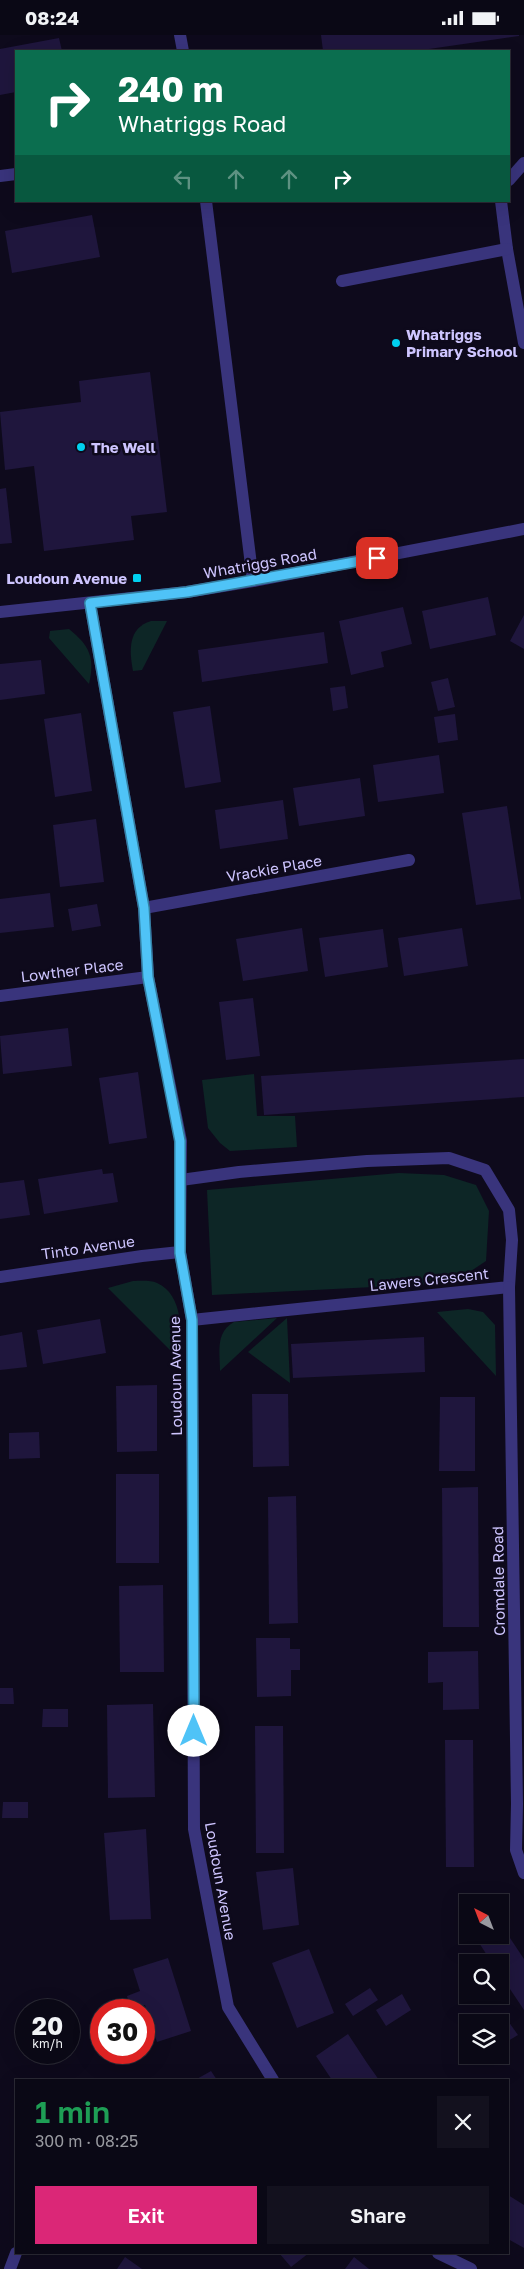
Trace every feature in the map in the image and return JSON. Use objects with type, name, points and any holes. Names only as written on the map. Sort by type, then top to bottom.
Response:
[{"type":"street","points":[[180,35],[183,50]]},
{"type":"street","points":[[510,179],[524,163]]},
{"type":"street","points":[[0,176],[15,173]]},
{"type":"street","points":[[206,202],[253,581]]},
{"type":"street","points":[[501,202],[507,249],[524,343]]},
{"type":"street","points":[[342,281],[507,249]]},
{"type":"street","name":"Whatriggs Road","points":[[0,612],[90,603],[253,581],[524,529]]},
{"type":"street","name":"Loudoun Avenue","points":[[90,603],[144,908],[148,977],[180,1141],[180,1253],[192,1320],[194,1829],[228,2007],[272,2079]]},
{"type":"street","name":"Vrackie Place","points":[[144,908],[409,860]]},
{"type":"street","name":"Lowther Place","points":[[0,996],[148,977]]},
{"type":"street","name":"Lawers Crescent","points":[[181,1180],[239,1172],[367,1161],[449,1158],[485,1170],[509,1210],[518,1239],[509,1287],[192,1320]]},
{"type":"street","name":"Tinto Avenue","points":[[0,1277],[142,1256],[180,1253]]},
{"type":"street","name":"Cromdale Road","points":[[509,1287],[517,1804],[516,1850],[524,1873]]},
{"type":"street","points":[[10,2269],[16,2254]]},
{"type":"street","points":[[440,2254],[471,2269]]},
{"type":"green space","points":[[151,621],[167,621],[142,670],[133,671],[131,648],[134,634],[143,624]]},
{"type":"green space","points":[[69,629],[82,641],[89,653],[91,675],[89,684],[49,638],[50,631]]},
{"type":"green space","points":[[254,1074],[257,1116],[295,1116],[297,1147],[230,1151],[220,1143],[208,1128],[202,1080]]},
{"type":"green space","points":[[399,1173],[444,1175],[476,1185],[489,1211],[486,1261],[453,1283],[212,1295],[207,1190]]},
{"type":"green space","points":[[133,1281],[157,1283],[172,1296],[179,1316],[180,1338],[178,1358],[108,1288]]},
{"type":"green space","points":[[468,1309],[483,1312],[495,1325],[496,1376],[437,1312]]},
{"type":"green space","points":[[277,1318],[220,1371],[219,1350],[221,1337],[228,1326],[234,1322]]},
{"type":"green space","points":[[287,1318],[290,1383],[248,1352]]},
{"type":"building","points":[[321,35],[519,35],[429,50],[323,50]]},
{"type":"building","points":[[59,38],[62,50],[15,50],[15,92],[0,95],[0,49]]},
{"type":"building","points":[[92,215],[100,257],[12,273],[5,231]]},
{"type":"building","name":"The Well","points":[[150,372],[167,512],[131,516],[134,540],[44,551],[34,466],[5,470],[0,412],[81,402],[79,381]]},
{"type":"building","points":[[6,488],[12,543],[0,544],[0,489]]},
{"type":"building","points":[[488,597],[496,635],[430,649],[422,611]]},
{"type":"building","points":[[403,607],[412,644],[381,652],[384,667],[351,675],[339,621]]},
{"type":"building","points":[[524,615],[524,649],[510,641]]},
{"type":"building","points":[[324,632],[328,663],[202,682],[198,650]]},
{"type":"building","points":[[41,660],[45,694],[0,700],[0,664]]},
{"type":"building","points":[[448,678],[455,707],[438,711],[431,682]]},
{"type":"building","points":[[345,686],[348,708],[333,711],[330,688]]},
{"type":"building","points":[[210,706],[221,782],[185,788],[173,712]]},
{"type":"building","points":[[81,713],[92,791],[55,797],[44,719]]},
{"type":"building","points":[[455,714],[458,740],[438,743],[434,717]]},
{"type":"building","points":[[439,755],[444,793],[378,802],[373,765]]},
{"type":"building","points":[[360,778],[365,816],[299,826],[293,788]]},
{"type":"building","points":[[283,800],[288,839],[220,849],[215,810]]},
{"type":"building","points":[[507,806],[521,899],[476,905],[462,813]]},
{"type":"building","points":[[96,819],[104,882],[60,887],[53,825]]},
{"type":"building","points":[[50,893],[54,927],[0,933],[0,899]]},
{"type":"building","points":[[97,904],[101,926],[72,931],[68,909]]},
{"type":"building","points":[[302,928],[308,971],[243,981],[236,939]]},
{"type":"building","points":[[462,928],[468,966],[404,976],[398,938]]},
{"type":"building","points":[[383,929],[388,967],[325,977],[319,938]]},
{"type":"building","points":[[253,998],[260,1056],[226,1060],[219,1002]]},
{"type":"building","points":[[68,1028],[72,1066],[3,1074],[0,1036]]},
{"type":"building","points":[[524,1059],[524,1097],[264,1115],[261,1076]]},
{"type":"building","points":[[138,1072],[147,1138],[109,1144],[99,1078]]},
{"type":"building","points":[[102,1169],[103,1174],[113,1173],[118,1202],[44,1214],[38,1179]]},
{"type":"building","points":[[24,1180],[30,1215],[0,1219],[0,1183]]},
{"type":"building","points":[[100,1319],[106,1353],[43,1364],[37,1330]]},
{"type":"building","points":[[22,1332],[27,1367],[0,1370],[0,1336]]},
{"type":"building","points":[[424,1337],[425,1372],[293,1378],[291,1344]]},
{"type":"building","points":[[157,1385],[157,1451],[117,1452],[116,1386]]},
{"type":"building","points":[[252,1394],[288,1394],[289,1466],[253,1467]]},
{"type":"building","points":[[440,1397],[475,1397],[475,1471],[439,1471]]},
{"type":"building","points":[[39,1432],[40,1458],[9,1459],[9,1433]]},
{"type":"building","points":[[116,1474],[159,1474],[159,1563],[116,1563]]},
{"type":"building","points":[[478,1487],[479,1627],[443,1627],[442,1488]]},
{"type":"building","points":[[296,1496],[298,1623],[269,1624],[268,1497]]},
{"type":"building","points":[[163,1585],[164,1672],[120,1672],[119,1586]]},
{"type":"building","points":[[256,1638],[290,1638],[290,1649],[300,1649],[300,1670],[291,1670],[291,1696],[257,1697]]},
{"type":"building","points":[[478,1651],[479,1709],[443,1710],[443,1682],[428,1683],[428,1652]]},
{"type":"building","points":[[0,1688],[13,1688],[14,1704],[0,1704]]},
{"type":"building","points":[[153,1704],[155,1797],[108,1798],[107,1705]]},
{"type":"building","points":[[43,1709],[68,1709],[68,1727],[42,1727]]},
{"type":"building","points":[[255,1726],[283,1726],[284,1853],[256,1853]]},
{"type":"building","points":[[445,1740],[473,1740],[474,1867],[446,1867]]},
{"type":"building","points":[[3,1802],[28,1802],[28,1818],[2,1818]]},
{"type":"building","points":[[146,1829],[151,1919],[110,1920],[104,1833]]},
{"type":"building","points":[[293,1868],[299,1925],[263,1930],[256,1872]]},
{"type":"building","points":[[509,1936],[524,1959],[524,2010],[509,1988],[509,1954],[486,1954],[480,1944],[509,1944]]},
{"type":"building","points":[[309,1949],[334,2013],[297,2028],[272,1963]]},
{"type":"building","points":[[168,1958],[191,2031],[157,2042],[155,2036],[155,1999],[128,1999],[127,1996],[140,1991],[133,1969]]},
{"type":"building","points":[[370,1988],[378,2000],[353,2016],[345,2004]]},
{"type":"building","points":[[402,1994],[411,2010],[386,2026],[376,2010]]},
{"type":"building","points":[[509,2022],[518,2035],[509,2040]]},
{"type":"building","points":[[348,2034],[378,2079],[331,2079],[316,2056]]},
{"type":"building","points":[[211,2071],[216,2079],[197,2079]]},
{"type":"building","points":[[509,2196],[524,2205],[524,2248],[509,2240]]},
{"type":"building","points":[[280,2254],[308,2254],[291,2267]]},
{"type":"building","points":[[125,2257],[142,2269],[117,2269]]},
{"type":"building","points":[[354,2257],[369,2269],[345,2269]]},
{"type":"place","name":"Whatriggs Primary School","points":[[396,343]]},
{"type":"place","name":"The Well","points":[[81,447]]},
{"type":"place","name":"Loudoun Avenue","points":[[137,578]]},
{"type":"route","points":[[194,1731],[192,1320],[180,1253],[180,1141],[148,977],[144,908],[90,603],[187,592],[377,558]]}]
